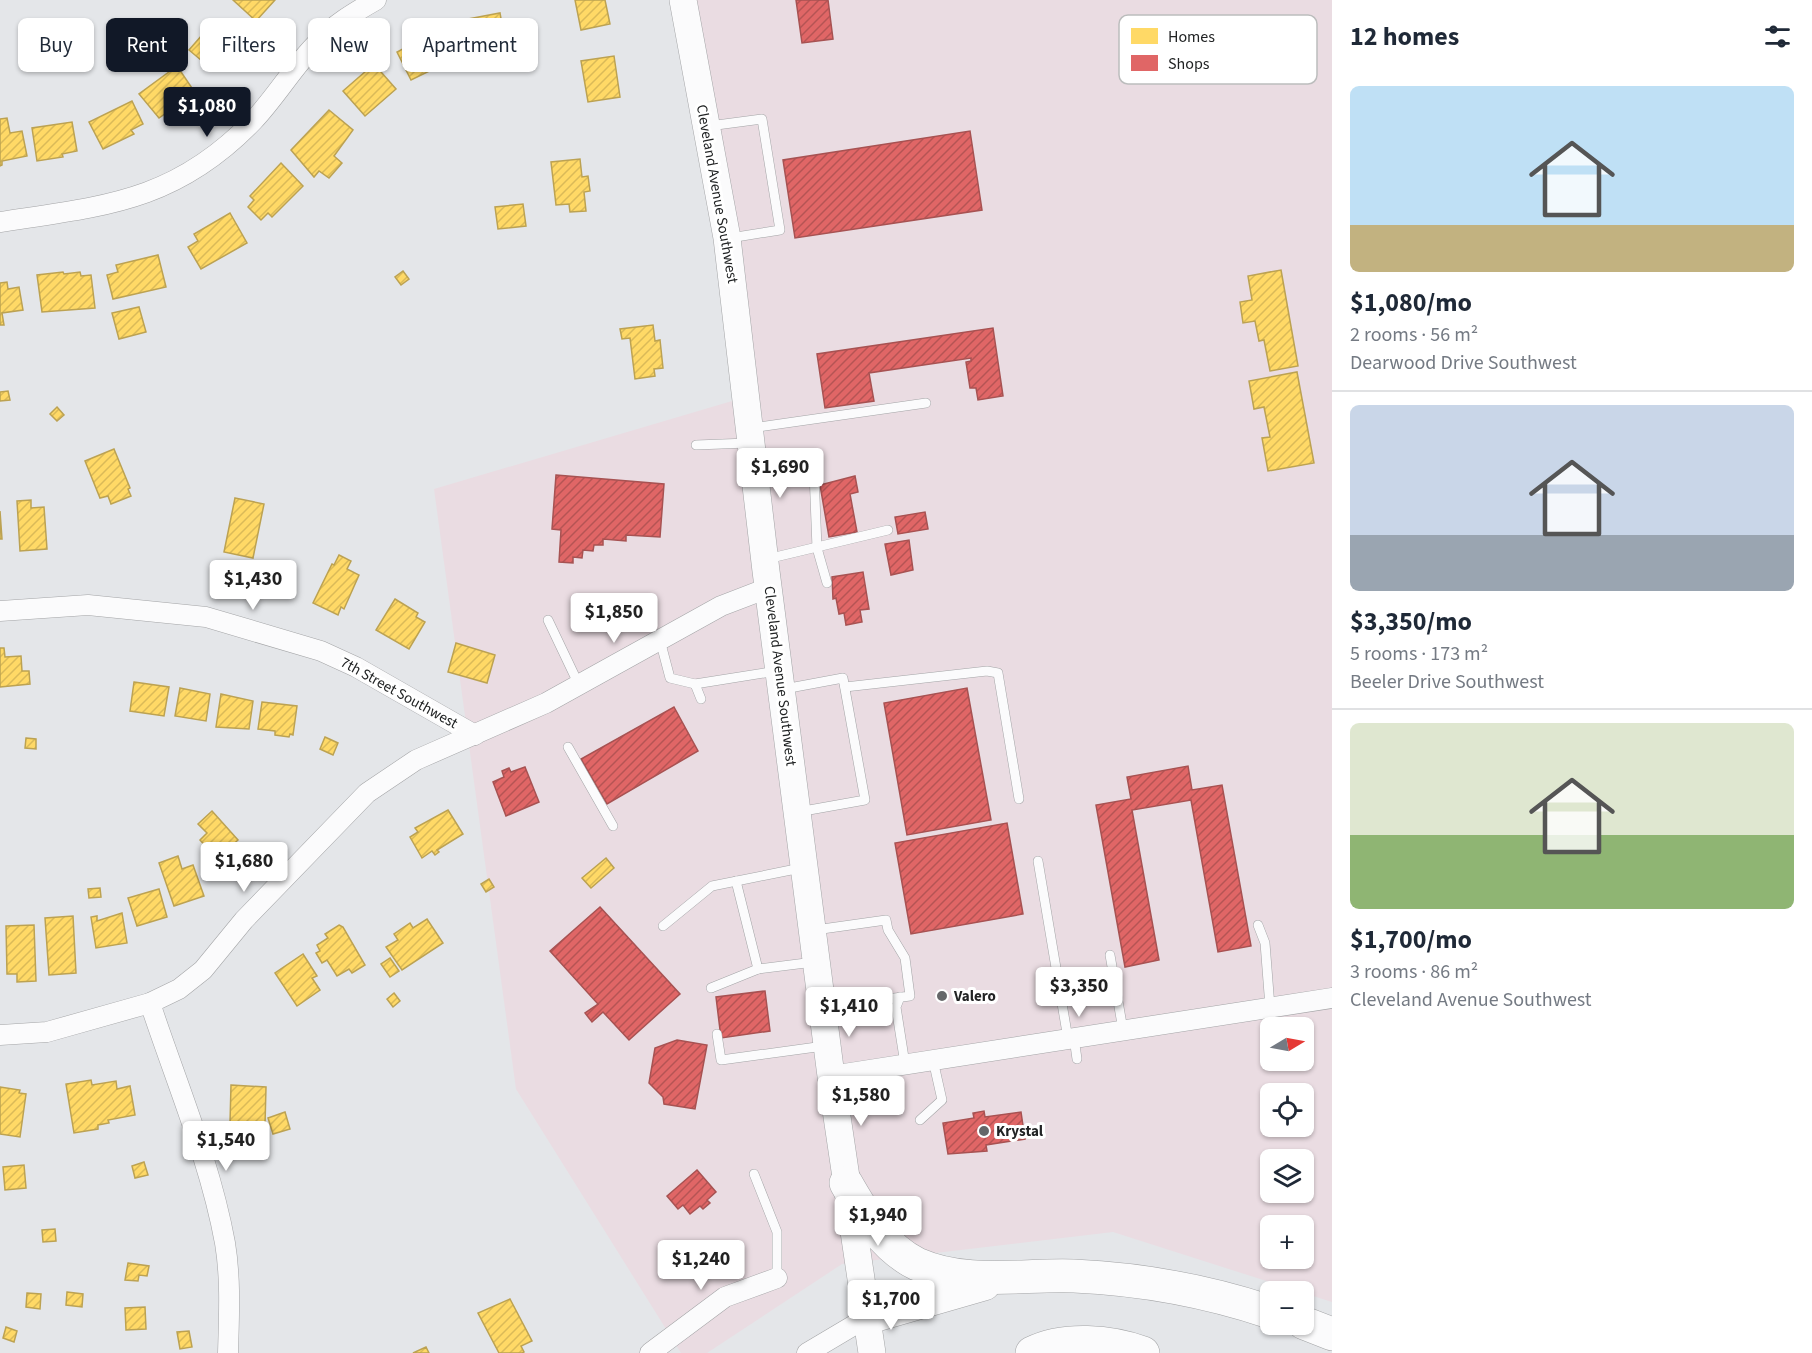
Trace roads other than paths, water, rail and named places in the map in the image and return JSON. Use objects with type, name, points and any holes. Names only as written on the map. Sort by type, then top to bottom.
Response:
[{"type":"highway","points":[[846,1183],[880,1234],[896,1250],[915,1263],[954,1275],[1012,1278],[1074,1276],[1130,1280],[1220,1296],[1260,1309]]},
{"type":"highway","points":[[866,1318],[968,1288],[1012,1278]]},
{"type":"highway","points":[[1314,1327],[1332,1334]]},
{"type":"highway","points":[[1032,1353],[1062,1345],[1094,1343],[1130,1348],[1143,1353]]},
{"type":"main road","name":"Cleveland Avenue Southwest","points":[[683,0],[727,238],[768,588],[831,1076],[872,1353]]},
{"type":"street","points":[[0,222],[115,204],[168,185],[216,155],[253,120],[317,42],[352,14],[376,0]]},
{"type":"street","name":"7th Street Southwest","points":[[0,611],[88,605],[206,617],[321,651],[356,667],[475,735],[546,703],[721,606],[768,588]]},
{"type":"street","points":[[0,1035],[47,1032],[150,1003],[179,989],[203,970],[244,920],[367,793],[416,760],[475,735]]},
{"type":"street","points":[[831,1076],[1332,998]]},
{"type":"street","points":[[150,1003],[212,1186],[225,1245],[230,1297],[228,1353]]},
{"type":"street","points":[[650,1353],[724,1297],[777,1278]]},
{"type":"street","points":[[807,1353],[866,1318]]},
{"type":"lane","points":[[706,127],[762,119],[780,230],[727,238]]},
{"type":"lane","points":[[696,445],[926,403]]},
{"type":"lane","points":[[814,472],[817,548],[827,583]]},
{"type":"lane","points":[[765,560],[888,530]]},
{"type":"lane","points":[[548,620],[579,685]]},
{"type":"lane","points":[[660,640],[670,678],[695,684],[843,678],[865,800],[797,812]]},
{"type":"lane","points":[[845,687],[987,671],[998,673],[1019,799]]},
{"type":"lane","points":[[695,684],[701,699]]},
{"type":"lane","points":[[568,747],[614,826]]},
{"type":"lane","points":[[1038,861],[1071,1039],[1077,1059]]},
{"type":"lane","points":[[663,926],[712,886],[804,868]]},
{"type":"lane","points":[[736,881],[758,969]]},
{"type":"lane","points":[[813,930],[886,920],[888,930],[905,958],[910,996],[823,1007]]},
{"type":"lane","points":[[1258,925],[1265,943],[1270,1007]]},
{"type":"lane","points":[[1110,955],[1123,1030]]},
{"type":"lane","points":[[711,988],[758,969],[817,961]]},
{"type":"lane","points":[[900,997],[896,1007],[905,1064]]},
{"type":"lane","points":[[717,1034],[721,1060],[828,1046]]},
{"type":"lane","points":[[920,1120],[942,1100],[933,1060]]},
{"type":"lane","points":[[754,1174],[777,1232],[777,1278]]},
{"type":"place","name":"Valero","points":[[942,996]]},
{"type":"place","name":"Krystal","points":[[984,1131]]}]
